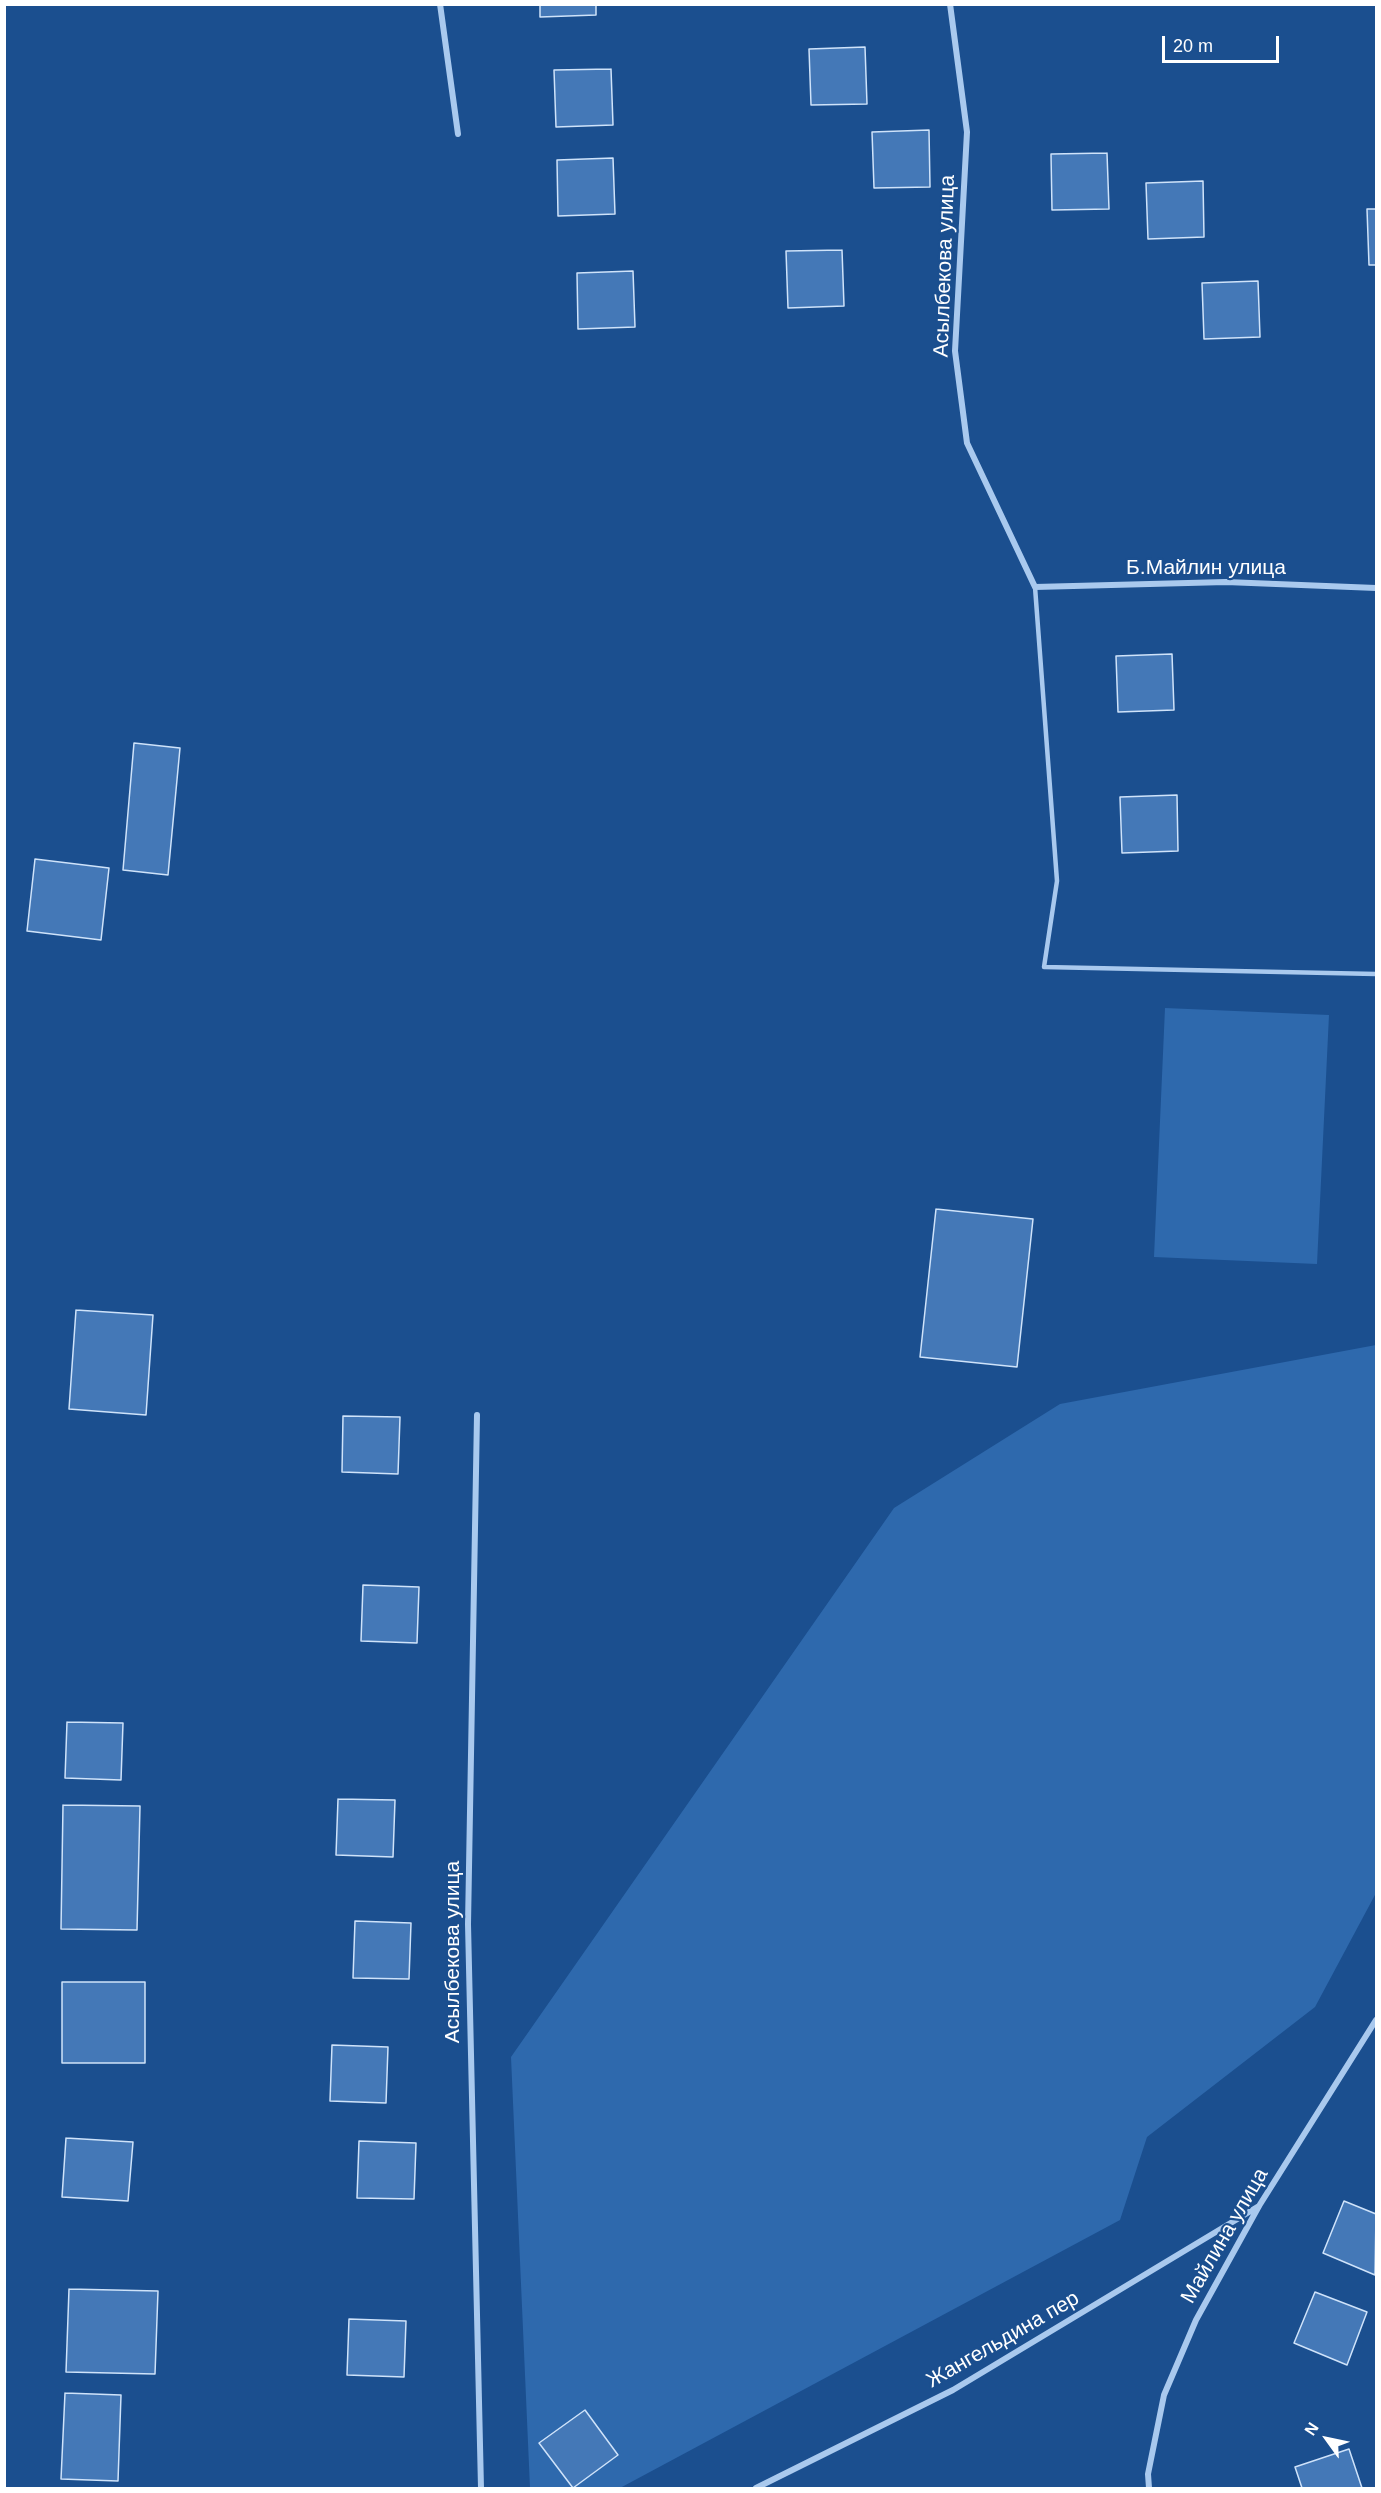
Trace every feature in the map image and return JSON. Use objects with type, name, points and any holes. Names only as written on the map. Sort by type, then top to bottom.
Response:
[{"type":"street","points":[[440,4],[458,134]]},
{"type":"street","name":"Асылбекова улица","points":[[950,4],[967,132],[955,351],[967,443],[1035,587]]},
{"type":"street","name":"Б.Майлин улица","points":[[1035,587],[1226,582],[1377,588]]},
{"type":"street","name":"Асылбекова улица","points":[[477,1415],[468,1924],[481,2488]]},
{"type":"street","name":"Майлина улица","points":[[1149,2488],[1148,2474],[1164,2394],[1196,2320],[1259,2206],[1377,2020]]},
{"type":"street","name":"Жангельдина пер","points":[[756,2488],[953,2390],[1259,2206]]},
{"type":"lane","points":[[1035,587],[1057,881],[1044,967],[1377,974]]},
{"type":"shaded area","points":[[1165,1008],[1329,1015],[1317,1264],[1154,1257]]},
{"type":"shaded area","points":[[1376,1345],[1376,1893],[1315,2007],[1147,2137],[1120,2220],[620,2488],[530,2488],[511,2057],[894,1508],[1060,1404]]},
{"type":"building","points":[[540,4],[596,4],[596,15],[540,17]]},
{"type":"building","points":[[865,47],[867,104],[811,105],[809,49]]},
{"type":"building","points":[[611,69],[613,125],[556,127],[554,70]]},
{"type":"building","points":[[929,130],[930,187],[874,188],[872,132]]},
{"type":"building","points":[[1107,153],[1109,209],[1052,210],[1051,154]]},
{"type":"building","points":[[613,158],[615,214],[558,216],[557,160]]},
{"type":"building","points":[[1203,181],[1204,237],[1148,239],[1146,183]]},
{"type":"building","points":[[1367,209],[1376,209],[1376,265],[1369,265]]},
{"type":"building","points":[[842,250],[844,306],[788,308],[786,251]]},
{"type":"building","points":[[633,271],[635,327],[578,329],[577,273]]},
{"type":"building","points":[[1258,281],[1260,337],[1204,339],[1202,283]]},
{"type":"building","points":[[1172,654],[1174,710],[1118,712],[1116,656]]},
{"type":"building","points":[[134,743],[180,748],[168,875],[123,870]]},
{"type":"building","points":[[1177,795],[1178,851],[1122,853],[1120,797]]},
{"type":"building","points":[[35,859],[109,868],[101,940],[27,931]]},
{"type":"building","points":[[936,1209],[1033,1219],[1017,1367],[920,1357]]},
{"type":"building","points":[[76,1310],[153,1315],[146,1415],[69,1409]]},
{"type":"building","points":[[343,1416],[400,1417],[398,1474],[342,1472]]},
{"type":"building","points":[[363,1585],[419,1587],[417,1643],[361,1641]]},
{"type":"building","points":[[67,1722],[123,1723],[121,1780],[65,1778]]},
{"type":"building","points":[[338,1799],[395,1800],[393,1857],[336,1855]]},
{"type":"building","points":[[63,1805],[140,1806],[137,1930],[61,1929]]},
{"type":"building","points":[[355,1921],[411,1923],[409,1979],[353,1978]]},
{"type":"building","points":[[62,1982],[145,1982],[145,2063],[62,2063]]},
{"type":"building","points":[[332,2045],[388,2047],[386,2103],[330,2101]]},
{"type":"building","points":[[66,2138],[133,2142],[128,2201],[62,2197]]},
{"type":"building","points":[[359,2141],[416,2143],[414,2199],[357,2198]]},
{"type":"building","points":[[1344,2201],[1376,2214],[1375,2275],[1323,2253]]},
{"type":"building","points":[[69,2289],[158,2291],[155,2374],[66,2372]]},
{"type":"building","points":[[1315,2292],[1367,2312],[1347,2365],[1294,2343]]},
{"type":"building","points":[[349,2319],[406,2321],[404,2377],[347,2375]]},
{"type":"building","points":[[65,2393],[121,2395],[118,2481],[61,2479]]},
{"type":"building","points":[[585,2410],[618,2455],[573,2488],[539,2443]]},
{"type":"building","points":[[1349,2449],[1362,2488],[1302,2488],[1295,2467]]}]
